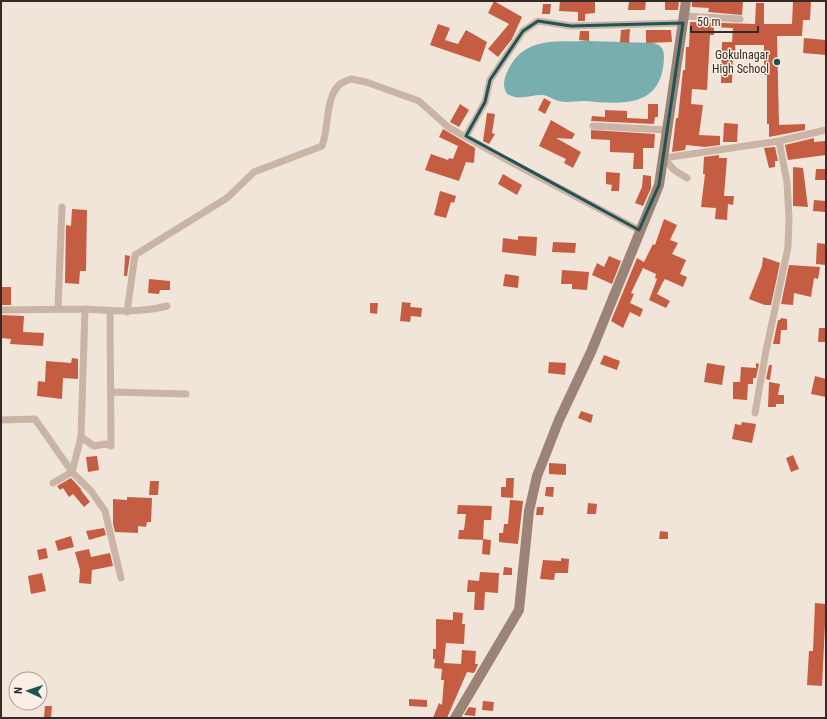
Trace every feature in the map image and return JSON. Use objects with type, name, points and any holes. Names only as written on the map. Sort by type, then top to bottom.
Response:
[{"type":"street","points":[[455,718],[519,610],[529,511],[537,476],[559,420],[591,352],[639,230],[659,185],[686,1]]},
{"type":"street","points":[[466,136],[485,102],[490,80],[523,31],[538,21],[571,26],[683,20],[740,19]]},
{"type":"street","points":[[127,312],[135,255],[227,198],[254,172],[322,146],[326,136],[329,107],[333,94],[339,85],[351,78],[419,101],[448,126],[639,230]]},
{"type":"street","points":[[593,126],[667,130]]},
{"type":"street","points":[[664,158],[779,141],[826,130]]},
{"type":"street","points":[[755,413],[766,351],[788,247],[789,218],[787,182],[779,141]]},
{"type":"street","points":[[664,158],[674,170],[687,178]]},
{"type":"street","points":[[58,310],[62,207]]},
{"type":"street","points":[[1,310],[85,309],[127,312],[153,310],[167,306]]},
{"type":"street","points":[[53,483],[72,472],[81,437],[85,309]]},
{"type":"street","points":[[81,437],[94,446],[105,444],[111,446],[110,311]]},
{"type":"street","points":[[110,392],[186,394]]},
{"type":"street","points":[[1,420],[35,419],[72,472],[91,492],[105,511],[121,578]]},
{"type":"highlighted area","points":[[538,21],[571,26],[683,23],[659,185],[639,230],[466,136],[485,102],[490,80],[523,31]]},
{"type":"water","points":[[588,41],[654,43],[659,45],[664,52],[664,58],[662,75],[656,87],[648,95],[637,100],[612,103],[584,101],[565,102],[544,95],[516,97],[507,94],[505,91],[505,76],[515,59],[523,51],[542,43]]},
{"type":"building","points":[[494,1],[522,17],[512,39],[498,57],[488,49],[509,24],[488,13]]},
{"type":"building","points":[[560,1],[595,1],[595,13],[585,14],[585,21],[578,21],[578,12],[559,11]]},
{"type":"building","points":[[629,1],[646,1],[645,10],[628,10]]},
{"type":"building","points":[[665,1],[679,1],[678,10],[665,10]]},
{"type":"building","points":[[692,1],[743,1],[742,15],[708,12],[709,8],[692,7]]},
{"type":"building","points":[[793,1],[811,1],[810,20],[803,20],[802,36],[777,36],[779,125],[805,124],[805,130],[769,137],[769,124],[767,124],[767,75],[764,75],[764,45],[735,45],[736,57],[733,57],[732,83],[721,83],[722,42],[732,42],[733,28],[714,27],[714,35],[710,35],[707,90],[692,89],[691,104],[703,105],[699,135],[720,136],[720,145],[705,147],[686,145],[685,150],[672,152],[676,118],[678,118],[683,70],[685,70],[686,47],[689,47],[690,22],[755,24],[756,3],[764,3],[764,24],[792,24]]},
{"type":"building","points":[[543,4],[551,4],[550,14],[542,14]]},
{"type":"building","points":[[438,24],[450,28],[445,40],[458,44],[466,30],[487,42],[480,62],[430,45]]},
{"type":"building","points":[[630,29],[629,43],[620,42],[621,30]]},
{"type":"building","points":[[646,30],[671,30],[672,42],[646,43]]},
{"type":"building","points":[[580,31],[589,31],[589,41],[579,40]]},
{"type":"building","name":"Gokulnagar High School","points":[[804,38],[826,40],[826,55],[803,53]]},
{"type":"building","points":[[544,98],[551,102],[545,114],[538,110]]},
{"type":"building","points":[[460,104],[469,110],[459,127],[450,122]]},
{"type":"building","points":[[648,104],[658,104],[658,117],[655,117],[654,124],[591,121],[592,116],[605,117],[605,110],[627,111],[627,118],[648,119]]},
{"type":"building","points":[[487,113],[495,114],[492,133],[495,134],[489,144],[483,141]]},
{"type":"building","points":[[551,120],[575,134],[572,139],[556,138],[581,152],[573,168],[564,163],[566,159],[539,146]]},
{"type":"building","points":[[724,123],[738,124],[737,142],[723,142]]},
{"type":"building","points":[[443,129],[475,148],[474,163],[466,162],[459,181],[425,170],[431,154],[448,160],[449,158],[453,159],[458,146],[439,137]]},
{"type":"building","points":[[591,130],[655,134],[654,148],[643,148],[643,169],[633,169],[634,153],[610,152],[610,140],[591,139]]},
{"type":"building","points":[[814,138],[814,142],[825,141],[826,155],[788,160],[785,145]]},
{"type":"building","points":[[775,147],[778,161],[775,161],[775,167],[769,168],[764,148]]},
{"type":"building","points":[[719,155],[719,158],[727,158],[724,196],[734,196],[733,205],[728,204],[727,220],[715,219],[716,208],[701,207],[705,174],[703,174],[704,157]]},
{"type":"building","points":[[793,167],[803,168],[808,207],[793,206]]},
{"type":"building","points":[[816,169],[825,169],[825,180],[815,180]]},
{"type":"building","points":[[606,172],[620,173],[619,191],[611,191],[612,185],[606,184]]},
{"type":"building","points":[[503,174],[522,185],[517,195],[498,184]]},
{"type":"building","points":[[643,175],[651,176],[651,188],[643,206],[635,203],[642,187]]},
{"type":"building","points":[[440,191],[456,196],[454,203],[451,202],[446,218],[434,215]]},
{"type":"building","points":[[814,200],[826,201],[826,212],[813,211]]},
{"type":"building","points":[[72,209],[87,210],[86,271],[80,271],[79,284],[65,283],[66,225],[71,226]]},
{"type":"building","points":[[664,219],[677,225],[670,240],[678,243],[672,254],[686,260],[680,274],[687,277],[683,287],[665,279],[657,294],[670,301],[666,308],[649,300],[657,279],[655,278],[656,274],[643,268],[631,293],[634,294],[630,303],[643,309],[640,317],[630,312],[623,328],[611,321],[637,258],[644,262],[653,244],[655,245]]},
{"type":"building","points":[[518,236],[537,237],[536,256],[502,252],[503,238],[518,240]]},
{"type":"building","points":[[553,242],[576,243],[575,253],[552,252]]},
{"type":"building","points":[[817,243],[826,244],[826,265],[816,264]]},
{"type":"building","points":[[125,255],[130,256],[127,276],[124,276]]},
{"type":"building","points":[[609,256],[621,261],[612,284],[592,275],[597,263],[604,267]]},
{"type":"building","points":[[763,257],[780,263],[771,305],[765,305],[749,299],[762,266]]},
{"type":"building","points":[[789,265],[820,267],[818,279],[814,278],[811,297],[794,293],[793,305],[781,304]]},
{"type":"building","points":[[562,270],[589,272],[587,290],[572,289],[572,284],[561,284]]},
{"type":"building","points":[[505,274],[519,276],[518,288],[503,286]]},
{"type":"building","points":[[149,279],[170,281],[170,290],[160,290],[159,294],[148,293]]},
{"type":"building","points":[[2,287],[11,287],[11,305],[2,305]]},
{"type":"building","points":[[402,302],[411,303],[410,307],[422,308],[421,317],[411,316],[410,322],[400,321]]},
{"type":"building","points":[[370,303],[378,303],[377,314],[370,313]]},
{"type":"building","points":[[1,315],[24,316],[23,332],[44,333],[43,346],[10,344],[11,339],[1,338]]},
{"type":"building","points":[[781,318],[787,319],[787,330],[781,330],[780,344],[773,344],[778,320]]},
{"type":"building","points":[[819,328],[826,328],[826,342],[818,342]]},
{"type":"building","points":[[604,355],[620,361],[617,370],[600,364]]},
{"type":"building","points":[[72,358],[78,359],[78,379],[63,378],[62,399],[37,396],[38,381],[45,382],[46,361],[71,363]]},
{"type":"building","points":[[549,362],[566,363],[565,375],[548,373]]},
{"type":"building","points":[[707,363],[725,366],[722,385],[704,382]]},
{"type":"building","points":[[756,363],[759,364],[756,378],[753,378],[753,384],[748,384],[747,400],[733,399],[733,382],[740,382],[741,367],[756,368]]},
{"type":"building","points":[[769,365],[772,365],[770,380],[766,379]]},
{"type":"building","points":[[815,376],[826,379],[826,397],[811,394]]},
{"type":"building","points":[[769,382],[780,384],[778,395],[784,395],[784,404],[776,404],[776,407],[768,407]]},
{"type":"building","points":[[581,411],[593,415],[591,423],[578,418]]},
{"type":"building","points":[[742,422],[756,424],[752,443],[732,439],[735,424],[741,425]]},
{"type":"building","points":[[793,455],[799,469],[791,472],[786,458]]},
{"type":"building","points":[[97,456],[99,470],[88,472],[86,457]]},
{"type":"building","points":[[549,463],[566,464],[566,475],[549,474]]},
{"type":"building","points":[[71,478],[90,502],[84,507],[73,494],[69,497],[63,488],[60,490],[57,486]]},
{"type":"building","points":[[506,478],[514,478],[513,498],[501,497],[501,487],[506,487]]},
{"type":"building","points":[[150,481],[159,481],[158,495],[149,495]]},
{"type":"building","points":[[546,487],[554,487],[553,497],[545,496]]},
{"type":"building","points":[[127,497],[152,498],[151,522],[147,522],[146,527],[138,526],[138,533],[115,532],[113,524],[113,499],[127,500]]},
{"type":"building","points":[[510,500],[523,501],[518,544],[499,542],[499,533],[503,533],[504,524],[508,524]]},
{"type":"building","points":[[588,503],[597,504],[596,514],[587,514]]},
{"type":"building","points":[[458,505],[492,506],[491,520],[484,520],[483,539],[491,540],[490,555],[482,554],[483,540],[458,539],[459,530],[464,530],[466,514],[457,514]]},
{"type":"building","points":[[537,507],[544,507],[543,515],[536,515]]},
{"type":"building","points":[[104,528],[106,535],[89,540],[86,531]]},
{"type":"building","points":[[660,531],[668,532],[668,539],[659,539]]},
{"type":"building","points":[[71,536],[74,547],[58,551],[55,541]]},
{"type":"building","points":[[46,548],[48,558],[39,560],[37,550]]},
{"type":"building","points":[[89,549],[91,557],[110,553],[113,566],[92,570],[91,584],[79,583],[80,570],[75,552]]},
{"type":"building","points":[[561,558],[569,559],[568,573],[555,573],[554,580],[540,579],[543,560],[561,561]]},
{"type":"building","points":[[504,567],[512,568],[512,575],[503,575]]},
{"type":"building","points":[[480,572],[499,573],[498,593],[485,592],[484,610],[474,610],[475,592],[467,592],[468,580],[479,581]]},
{"type":"building","points":[[42,573],[46,591],[31,594],[28,576]]},
{"type":"building","points":[[815,603],[826,604],[822,686],[807,685],[809,651],[813,651]]},
{"type":"building","points":[[453,612],[463,613],[462,624],[465,624],[464,644],[446,643],[444,663],[461,664],[462,650],[476,651],[475,664],[478,664],[474,673],[467,672],[447,718],[433,718],[439,703],[442,705],[444,680],[441,680],[442,669],[434,668],[435,659],[433,659],[433,649],[436,649],[436,619],[453,620]]},
{"type":"building","points":[[409,699],[427,700],[427,707],[409,706]]},
{"type":"building","points":[[483,701],[494,702],[493,711],[482,710]]},
{"type":"building","points":[[48,706],[52,706],[51,717],[44,717],[45,711],[48,711]]},
{"type":"building","points":[[469,707],[476,708],[475,716],[464,715]]},
{"type":"place","name":"Gokulnagar High School","points":[[777,62]]}]
